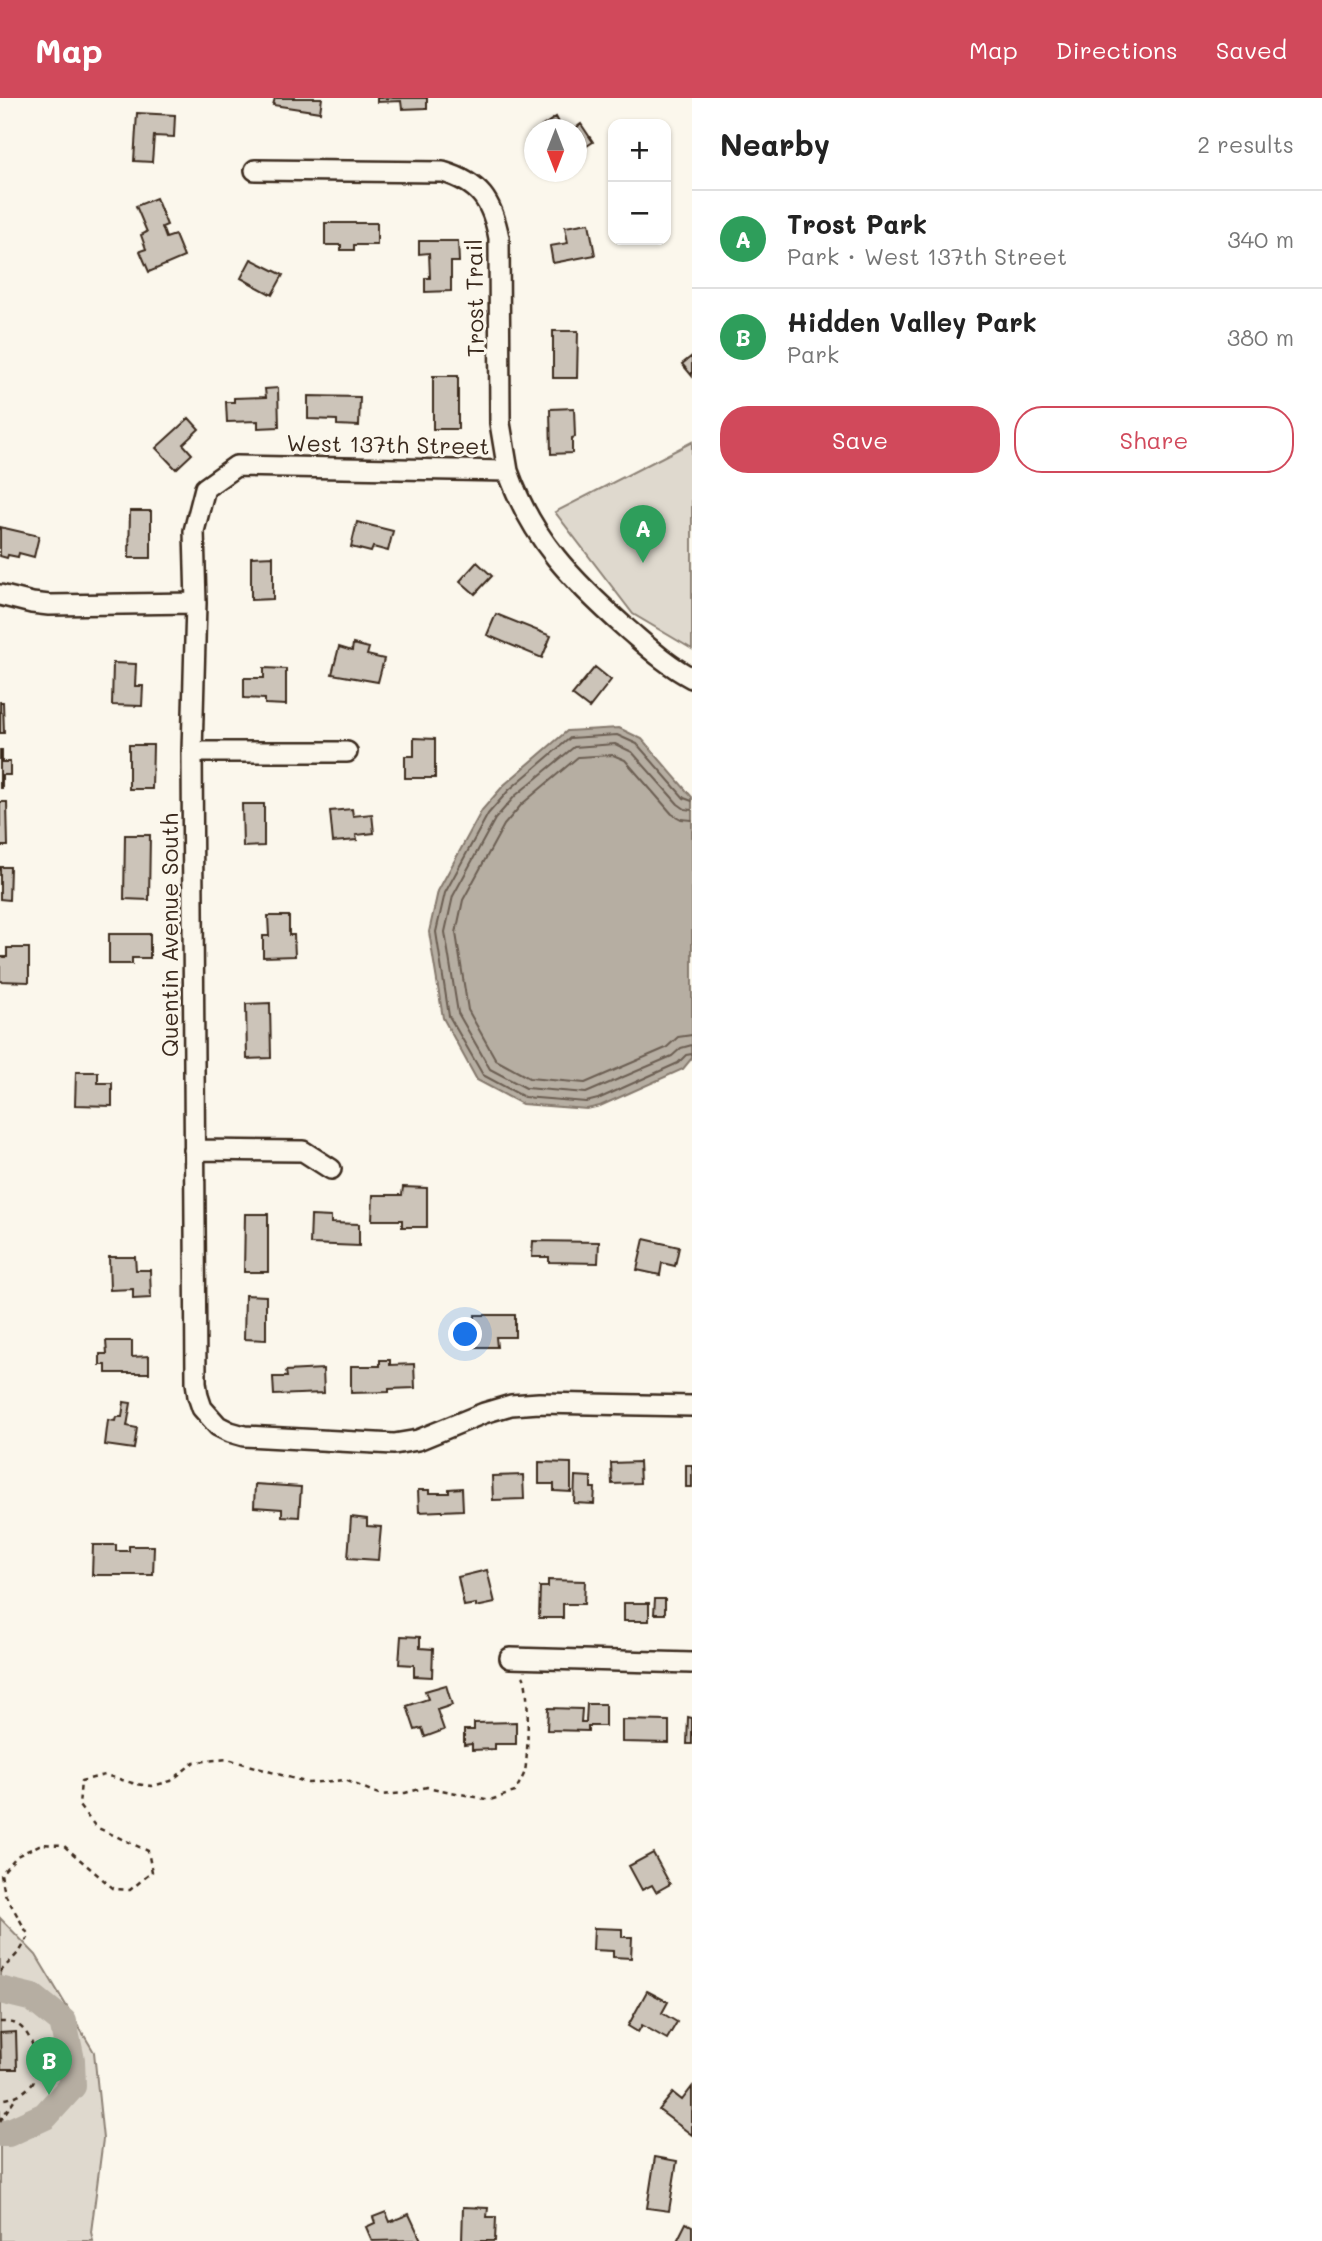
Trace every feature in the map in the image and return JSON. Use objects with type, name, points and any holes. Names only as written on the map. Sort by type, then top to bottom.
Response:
[{"type":"street","name":"Trost Trail","points":[[255,170],[443,173],[462,178],[476,188],[489,203],[499,238],[500,423],[508,471]]},
{"type":"street","name":"West 137th Street","points":[[236,466],[508,471],[536,531],[558,562],[599,605],[661,659],[692,678]]},
{"type":"street","name":"Quentin Avenue South","points":[[236,466],[205,488],[194,531],[196,603],[192,752],[198,1396],[209,1418],[218,1426],[244,1436],[394,1444],[418,1440],[511,1405],[539,1403],[692,1406]]},
{"type":"street","points":[[0,595],[49,605],[196,603]]},
{"type":"street","points":[[192,752],[347,752]]},
{"type":"street","points":[[194,1150],[303,1151],[331,1169]]},
{"type":"street","points":[[510,1658],[692,1663]]},
{"type":"path","points":[[1,1970],[20,1951],[29,1936],[5,1894],[1,1874],[17,1856],[41,1844],[64,1845],[114,1889],[130,1889],[152,1872],[148,1851],[96,1828],[79,1805],[81,1781],[105,1775],[152,1786],[171,1781],[194,1762],[228,1759],[308,1783],[345,1780],[381,1795],[405,1793],[427,1787],[490,1800],[515,1792],[525,1770],[526,1680],[510,1658]]},
{"type":"path","points":[[0,2022],[18,2024],[29,2037],[37,2060],[34,2082],[16,2097],[0,2120]]},
{"type":"path","points":[[0,2100],[16,2097]]},
{"type":"shaded area","points":[[692,442],[692,649],[633,614],[555,512]]},
{"type":"shaded area","points":[[0,1918],[36,1955],[94,2052],[103,2139],[91,2232],[93,2241],[0,2241]]},
{"type":"water","points":[[619,728],[642,739],[692,797],[692,1058],[683,1069],[600,1106],[587,1109],[522,1104],[477,1080],[443,1018],[429,932],[438,891],[482,810],[504,785],[567,731]]},
{"type":"building","points":[[275,98],[322,98],[320,112],[273,105]]},
{"type":"building","points":[[377,98],[427,98],[427,108],[402,109],[401,101],[377,102]]},
{"type":"building","points":[[137,113],[175,115],[174,137],[154,136],[152,162],[134,161]]},
{"type":"building","points":[[587,133],[593,142],[587,146]]},
{"type":"building","points":[[156,198],[167,225],[162,227],[166,238],[175,235],[184,257],[149,272],[140,251],[146,249],[141,235],[147,232],[136,206]]},
{"type":"building","points":[[325,223],[377,223],[377,245],[354,245],[354,250],[341,250],[341,245],[325,245]]},
{"type":"building","points":[[589,223],[595,255],[553,263],[550,246],[568,243],[565,227]]},
{"type":"building","points":[[419,241],[458,241],[459,262],[451,262],[451,291],[425,292],[425,278],[430,278],[429,253],[419,254]]},
{"type":"building","points":[[251,259],[283,275],[272,295],[241,278]]},
{"type":"building","points":[[553,331],[578,331],[577,378],[553,378]]},
{"type":"building","points":[[692,356],[692,376],[682,364]]},
{"type":"building","points":[[433,376],[458,376],[458,429],[433,429]]},
{"type":"building","points":[[278,388],[279,427],[258,428],[258,421],[227,422],[226,402],[234,402],[234,398],[266,397],[265,389]]},
{"type":"building","points":[[308,396],[360,397],[359,426],[337,425],[337,420],[308,419]]},
{"type":"building","points":[[574,408],[575,437],[572,438],[572,453],[551,454],[550,409]]},
{"type":"building","points":[[189,418],[199,429],[183,444],[192,454],[176,469],[156,448]]},
{"type":"building","points":[[130,511],[151,511],[151,558],[129,558]]},
{"type":"building","points":[[357,522],[393,531],[388,551],[373,547],[371,552],[351,547]]},
{"type":"building","points":[[0,527],[39,536],[34,557],[19,553],[18,557],[0,556]]},
{"type":"building","points":[[273,556],[273,599],[251,600],[251,557]]},
{"type":"building","points":[[477,562],[492,576],[475,594],[460,581]]},
{"type":"building","points":[[496,614],[551,636],[542,658],[487,635]]},
{"type":"building","points":[[353,644],[369,648],[367,655],[384,659],[378,682],[332,674],[339,647],[352,651]]},
{"type":"building","points":[[113,663],[136,664],[135,686],[143,686],[142,706],[112,705]]},
{"type":"building","points":[[595,667],[611,680],[589,708],[572,695]]},
{"type":"building","points":[[264,668],[286,669],[286,705],[265,704],[265,699],[244,698],[244,678],[264,678]]},
{"type":"building","points":[[0,702],[3,702],[4,733],[0,733]]},
{"type":"building","points":[[414,738],[435,739],[435,778],[405,778],[405,756],[414,756]]},
{"type":"building","points":[[129,745],[153,745],[152,789],[129,789]]},
{"type":"building","points":[[0,750],[2,762],[10,762],[10,775],[2,775],[2,788],[0,788]]},
{"type":"building","points":[[0,802],[7,802],[8,846],[0,846]]},
{"type":"building","points":[[242,804],[264,804],[264,846],[243,847]]},
{"type":"building","points":[[352,809],[353,816],[372,814],[374,833],[356,835],[357,840],[333,842],[330,811]]},
{"type":"building","points":[[125,835],[150,835],[149,900],[124,899]]},
{"type":"building","points":[[0,867],[10,867],[9,900],[0,899]]},
{"type":"building","points":[[268,916],[289,916],[289,935],[294,935],[295,956],[263,957],[263,936],[269,936]]},
{"type":"building","points":[[109,934],[150,934],[150,958],[132,958],[132,964],[109,964]]},
{"type":"building","points":[[7,948],[29,948],[29,982],[0,981],[0,957],[7,957]]},
{"type":"building","points":[[270,1003],[271,1058],[247,1059],[246,1004]]},
{"type":"building","points":[[76,1072],[98,1072],[98,1083],[112,1083],[112,1106],[75,1105]]},
{"type":"building","points":[[403,1187],[427,1188],[427,1227],[402,1227],[402,1220],[372,1220],[373,1195],[402,1195]]},
{"type":"building","points":[[245,1214],[268,1214],[268,1272],[244,1272]]},
{"type":"building","points":[[311,1216],[331,1217],[331,1223],[359,1224],[359,1246],[310,1244]]},
{"type":"building","points":[[644,1239],[679,1247],[675,1266],[662,1263],[660,1275],[637,1270]]},
{"type":"building","points":[[533,1241],[599,1242],[598,1263],[549,1262],[549,1257],[532,1257]]},
{"type":"building","points":[[109,1257],[135,1257],[136,1270],[150,1270],[151,1298],[133,1299],[133,1289],[110,1290]]},
{"type":"building","points":[[245,1295],[266,1296],[266,1340],[244,1339]]},
{"type":"building","points":[[475,1315],[515,1315],[515,1337],[496,1337],[497,1347],[475,1347]]},
{"type":"building","points":[[106,1341],[132,1341],[132,1357],[149,1356],[149,1373],[106,1373],[106,1365],[100,1365],[100,1354],[107,1354]]},
{"type":"building","points":[[380,1360],[390,1360],[390,1365],[414,1364],[415,1388],[351,1393],[351,1366],[380,1366]]},
{"type":"building","points":[[323,1369],[324,1393],[274,1395],[273,1377],[287,1377],[286,1371]]},
{"type":"building","points":[[124,1402],[131,1403],[127,1426],[137,1428],[134,1449],[105,1445],[108,1420],[115,1421],[116,1417],[122,1417]]},
{"type":"building","points":[[539,1462],[571,1463],[571,1492],[554,1491],[554,1484],[539,1484]]},
{"type":"building","points":[[639,1462],[640,1483],[612,1484],[611,1463]]},
{"type":"building","points":[[686,1465],[692,1465],[692,1487],[686,1487]]},
{"type":"building","points":[[523,1475],[524,1499],[493,1500],[492,1476]]},
{"type":"building","points":[[575,1476],[591,1477],[591,1488],[595,1488],[594,1504],[574,1503]]},
{"type":"building","points":[[255,1484],[301,1487],[299,1517],[282,1516],[282,1509],[254,1507]]},
{"type":"building","points":[[462,1488],[463,1510],[419,1512],[418,1490],[449,1493],[449,1489]]},
{"type":"building","points":[[351,1517],[367,1519],[367,1526],[381,1527],[378,1560],[348,1558]]},
{"type":"building","points":[[93,1545],[116,1545],[116,1551],[129,1551],[129,1546],[154,1546],[153,1575],[92,1575]]},
{"type":"building","points":[[487,1570],[495,1603],[476,1607],[476,1604],[464,1606],[458,1577]]},
{"type":"building","points":[[548,1580],[585,1581],[584,1604],[563,1604],[563,1618],[539,1618],[540,1587],[548,1587]]},
{"type":"building","points":[[655,1599],[665,1599],[665,1614],[654,1614]]},
{"type":"building","points":[[624,1603],[649,1603],[649,1621],[624,1621]]},
{"type":"building","points":[[401,1636],[420,1637],[420,1648],[433,1649],[432,1677],[414,1676],[414,1665],[399,1664]]},
{"type":"building","points":[[446,1685],[452,1705],[437,1710],[444,1730],[425,1737],[422,1728],[415,1730],[407,1706],[428,1699],[425,1691]]},
{"type":"building","points":[[587,1704],[605,1704],[605,1726],[588,1726],[588,1731],[547,1730],[548,1708],[582,1709],[581,1722],[586,1722]]},
{"type":"building","points":[[688,1717],[692,1718],[692,1744],[687,1744]]},
{"type":"building","points":[[622,1720],[669,1721],[669,1743],[622,1742]]},
{"type":"building","points":[[516,1722],[516,1744],[495,1744],[495,1749],[472,1750],[472,1744],[464,1745],[464,1730],[474,1730],[474,1723]]},
{"type":"building","points":[[653,1853],[670,1884],[656,1892],[652,1885],[642,1890],[629,1866]]},
{"type":"building","points":[[594,1928],[622,1929],[622,1937],[632,1937],[631,1958],[613,1957],[613,1951],[593,1950]]},
{"type":"building","points":[[647,1991],[668,2002],[662,2013],[677,2022],[667,2039],[642,2025],[638,2032],[628,2026]]},
{"type":"building","points":[[16,2032],[17,2069],[1,2069],[0,2033]]},
{"type":"building","points":[[692,2087],[692,2135],[659,2110],[673,2093],[682,2100]]},
{"type":"building","points":[[655,2157],[677,2161],[669,2211],[647,2208]]},
{"type":"building","points":[[463,2207],[488,2208],[487,2217],[496,2217],[495,2241],[462,2241]]},
{"type":"building","points":[[386,2212],[390,2222],[409,2214],[421,2240],[372,2241],[366,2227],[375,2223],[373,2217]]},
{"type":"building","points":[[686,2223],[692,2226],[692,2241],[677,2241]]},
{"type":"waterway","points":[[0,1990],[33,1998],[63,2022],[71,2060],[72,2086],[45,2116],[8,2133],[0,2133]]},
{"type":"place","name":"Trost Park","points":[[643,563]]},
{"type":"place","name":"Hidden Valley Park","points":[[49,2095]]}]
